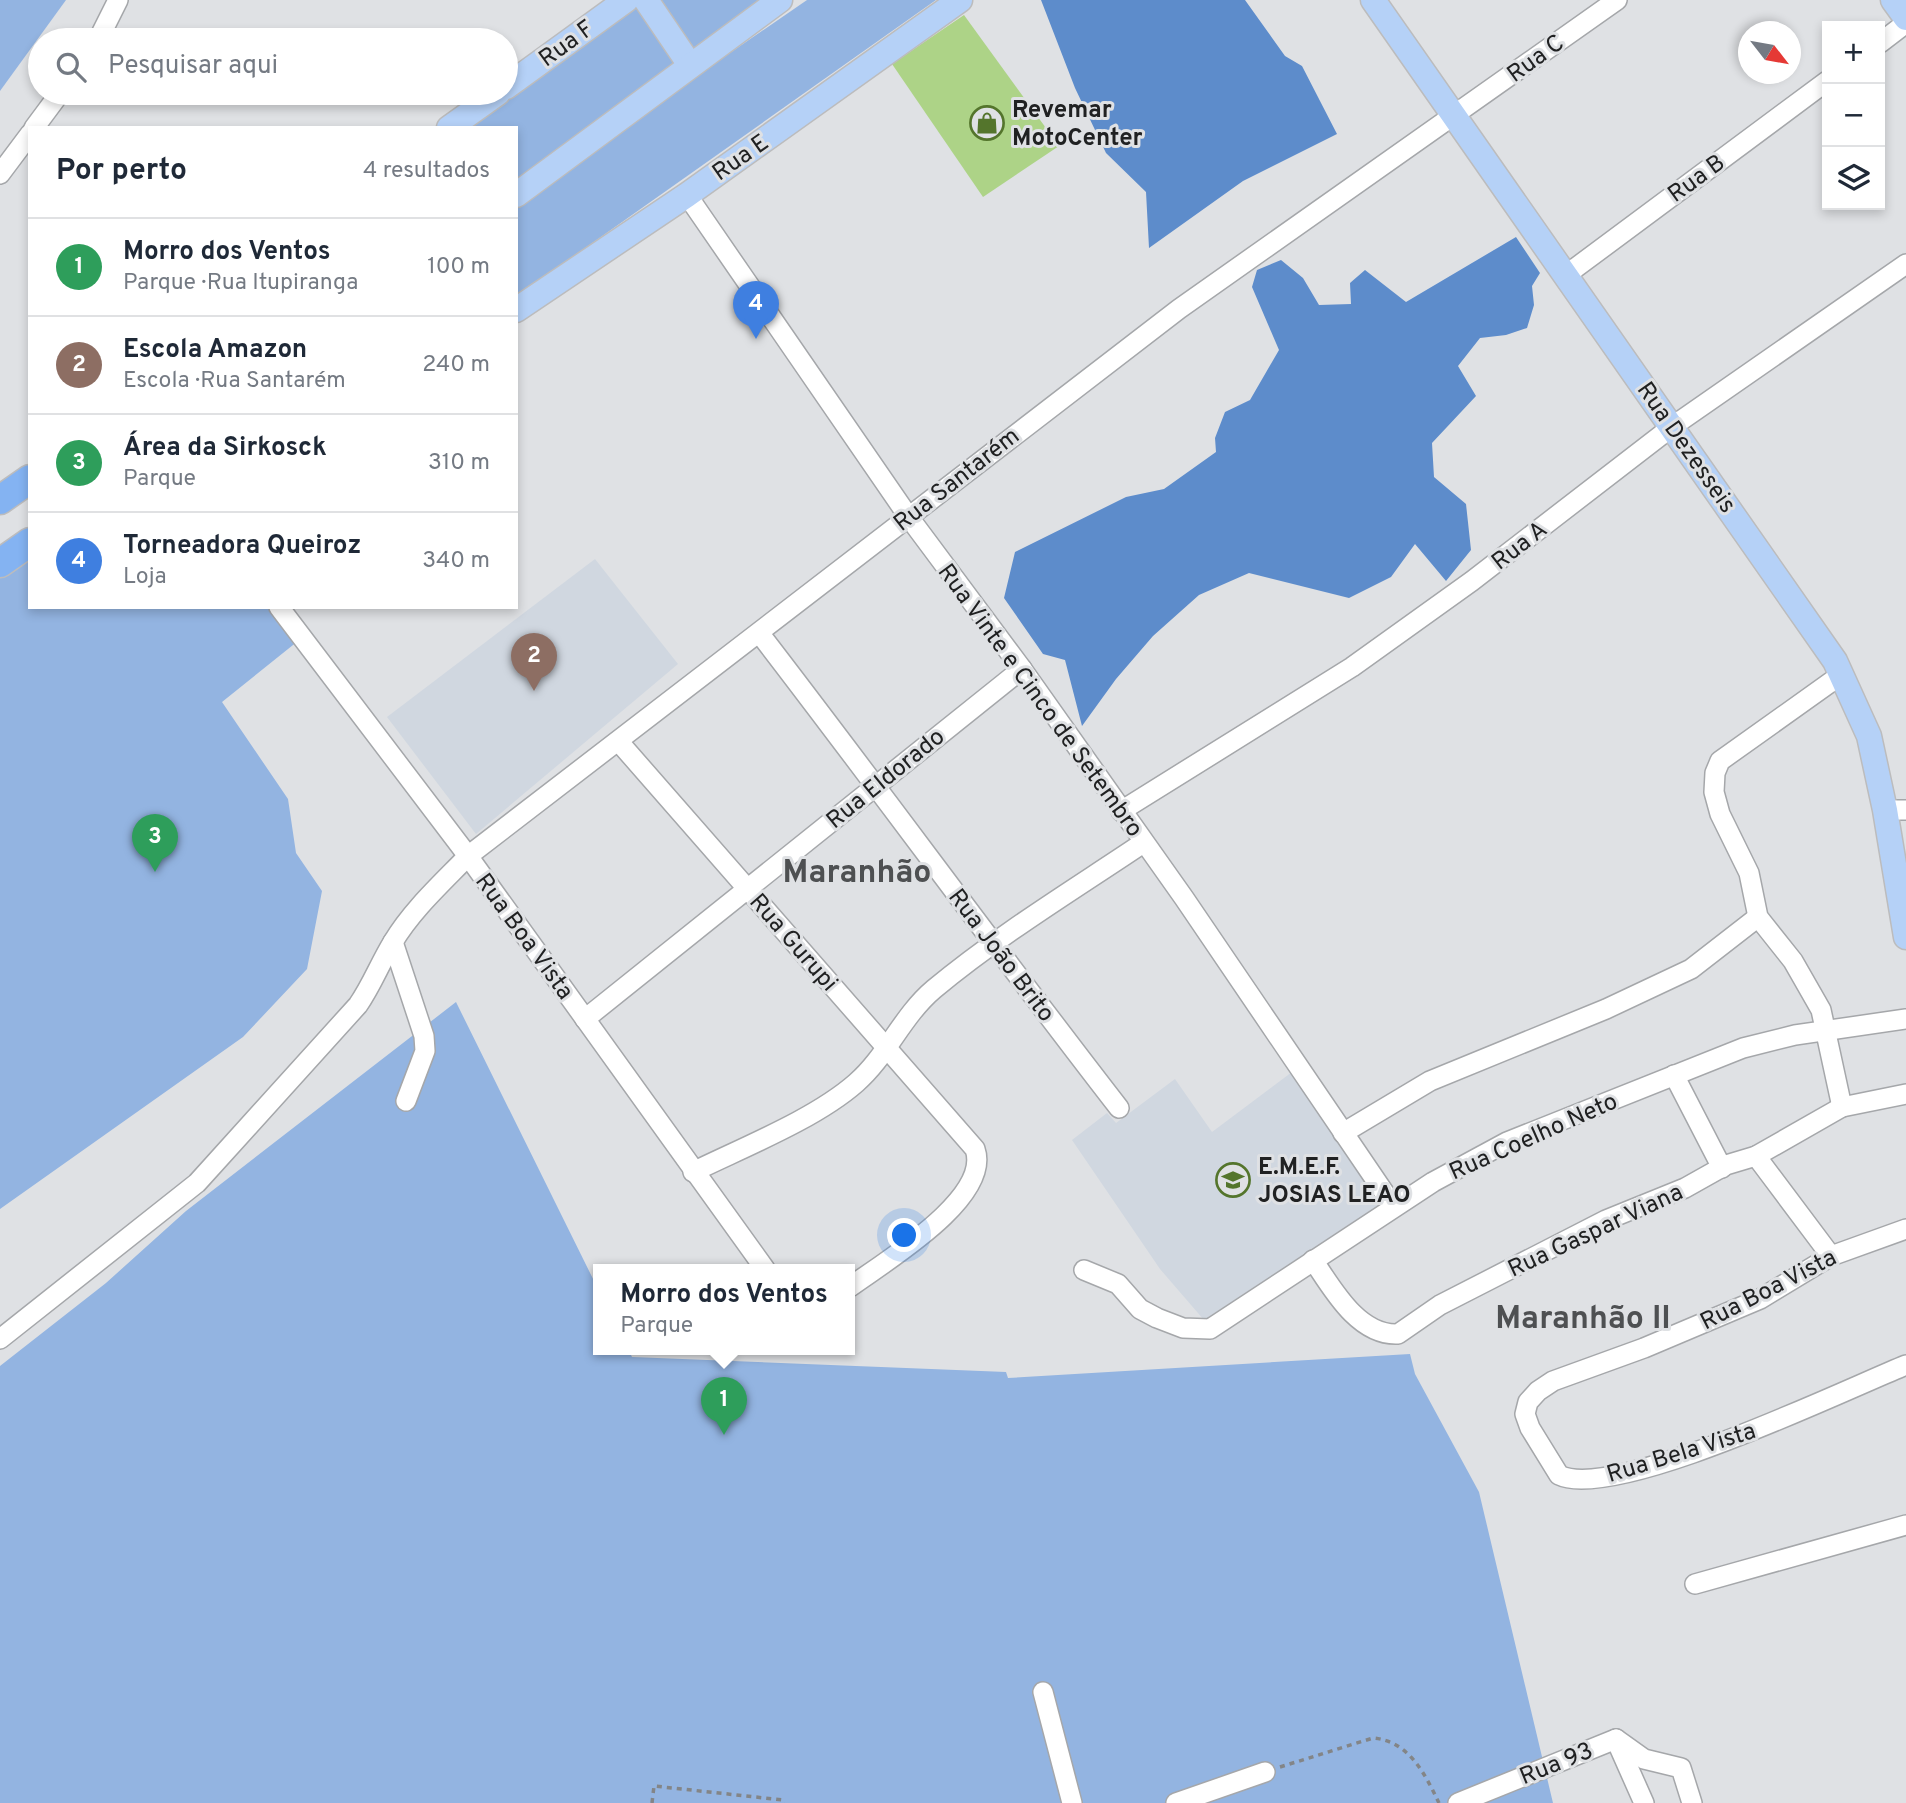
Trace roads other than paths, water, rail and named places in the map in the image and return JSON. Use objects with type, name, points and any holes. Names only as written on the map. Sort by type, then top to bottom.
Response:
[{"type":"highway","points":[[0,500],[28,480]]},
{"type":"highway","points":[[0,563],[28,543]]},
{"type":"main road","name":"Rua F","points":[[518,78],[626,0]]},
{"type":"main road","points":[[646,0],[690,65]]},
{"type":"main road","points":[[518,194],[780,0]]},
{"type":"main road","name":"Rua E","points":[[518,309],[687,195],[960,0]]},
{"type":"main road","name":"Rua Dezesseis","points":[[1374,0],[1673,426],[1842,674],[1869,736],[1896,810],[1906,937]]},
{"type":"main road","points":[[1893,0],[1906,21]]},
{"type":"main road","points":[[452,126],[481,105]]},
{"type":"street","points":[[104,28],[118,0]]},
{"type":"street","name":"Rua C","points":[[1454,116],[1617,0]]},
{"type":"street","points":[[1885,39],[1906,21]]},
{"type":"street","name":"Rua B","points":[[1566,275],[1823,84]]},
{"type":"street","points":[[35,126],[51,105]]},
{"type":"street","name":"Rua Santarém","points":[[0,1339],[197,1183],[358,1005],[393,942],[428,896],[468,856],[1179,309],[1454,116]]},
{"type":"street","points":[[0,174],[28,137]]},
{"type":"street","name":"Rua Vinte e Cinco de Setembro","points":[[687,195],[908,516],[1022,669],[1394,1207]]},
{"type":"street","name":"Rua A","points":[[1121,811],[1352,667],[1472,581],[1673,426],[1906,264]]},
{"type":"street","name":"Rua Boa Vista","points":[[281,609],[468,856],[761,1264]]},
{"type":"street","name":"Rua João Brito","points":[[760,634],[876,784],[992,945],[1119,1108]]},
{"type":"street","name":"Rua Eldorado","points":[[585,1019],[1022,669]]},
{"type":"street","points":[[1842,674],[1720,761],[1715,773],[1714,793],[1720,814],[1749,873],[1758,917],[1811,991],[1821,1010],[1842,1107]]},
{"type":"street","name":"Rua Gurupi","points":[[618,742],[970,1142],[978,1156],[972,1182],[943,1217],[855,1283]]},
{"type":"street","points":[[694,1172],[832,1102],[870,1069],[912,1011],[933,990],[992,945],[1143,843]]},
{"type":"street","points":[[1343,1133],[1430,1082],[1606,1009],[1691,969],[1758,917]]},
{"type":"street","points":[[393,942],[424,1036],[425,1051],[406,1101]]},
{"type":"street","name":"Rua Coelho Neto","points":[[1084,1270],[1118,1284],[1140,1309],[1183,1328],[1198,1331],[1210,1329],[1433,1182],[1507,1142],[1743,1048],[1795,1035],[1906,1019]]},
{"type":"street","points":[[1674,1075],[1722,1168]]},
{"type":"street","name":"Rua Gaspar Viana","points":[[1313,1261],[1341,1301],[1363,1321],[1381,1332],[1398,1334],[1461,1294],[1606,1220],[1685,1188],[1722,1168],[1756,1156],[1842,1107],[1906,1094]]},
{"type":"street","points":[[1756,1156],[1831,1256]]},
{"type":"street","name":"Rua Boa Vista","points":[[1553,1381],[1644,1348],[1760,1298],[1831,1256],[1906,1229]]},
{"type":"street","name":"Rua Bela Vista","points":[[1553,1381],[1528,1402],[1525,1414],[1530,1429],[1556,1472],[1566,1478],[1579,1480],[1659,1464],[1761,1429],[1906,1365]]},
{"type":"street","points":[[1695,1584],[1906,1525]]},
{"type":"street","points":[[1043,1692],[1072,1803]]},
{"type":"street","points":[[1616,1739],[1644,1803]]},
{"type":"street","points":[[1616,1739],[1644,1759],[1681,1768],[1692,1803]]},
{"type":"street","name":"Rua 93","points":[[1458,1803],[1616,1739]]},
{"type":"street","points":[[1176,1803],[1265,1772]]},
{"type":"place","name":"Revemar MotoCenter","points":[[987,123]]},
{"type":"place","name":"Torneadora Queiroz","points":[[756,339]]},
{"type":"place","name":"Escola Amazon","points":[[534,691]]},
{"type":"place","name":"Área da Sirkosck","points":[[155,872]]},
{"type":"place","name":"E.M.E.F. JOSIAS LEAO","points":[[1233,1180]]},
{"type":"place","name":"Morro dos Ventos","points":[[724,1435]]},
{"type":"district","name":"Maranhão","points":[[857,871]]},
{"type":"district","name":"Maranhão II","points":[[1583,1317]]}]
